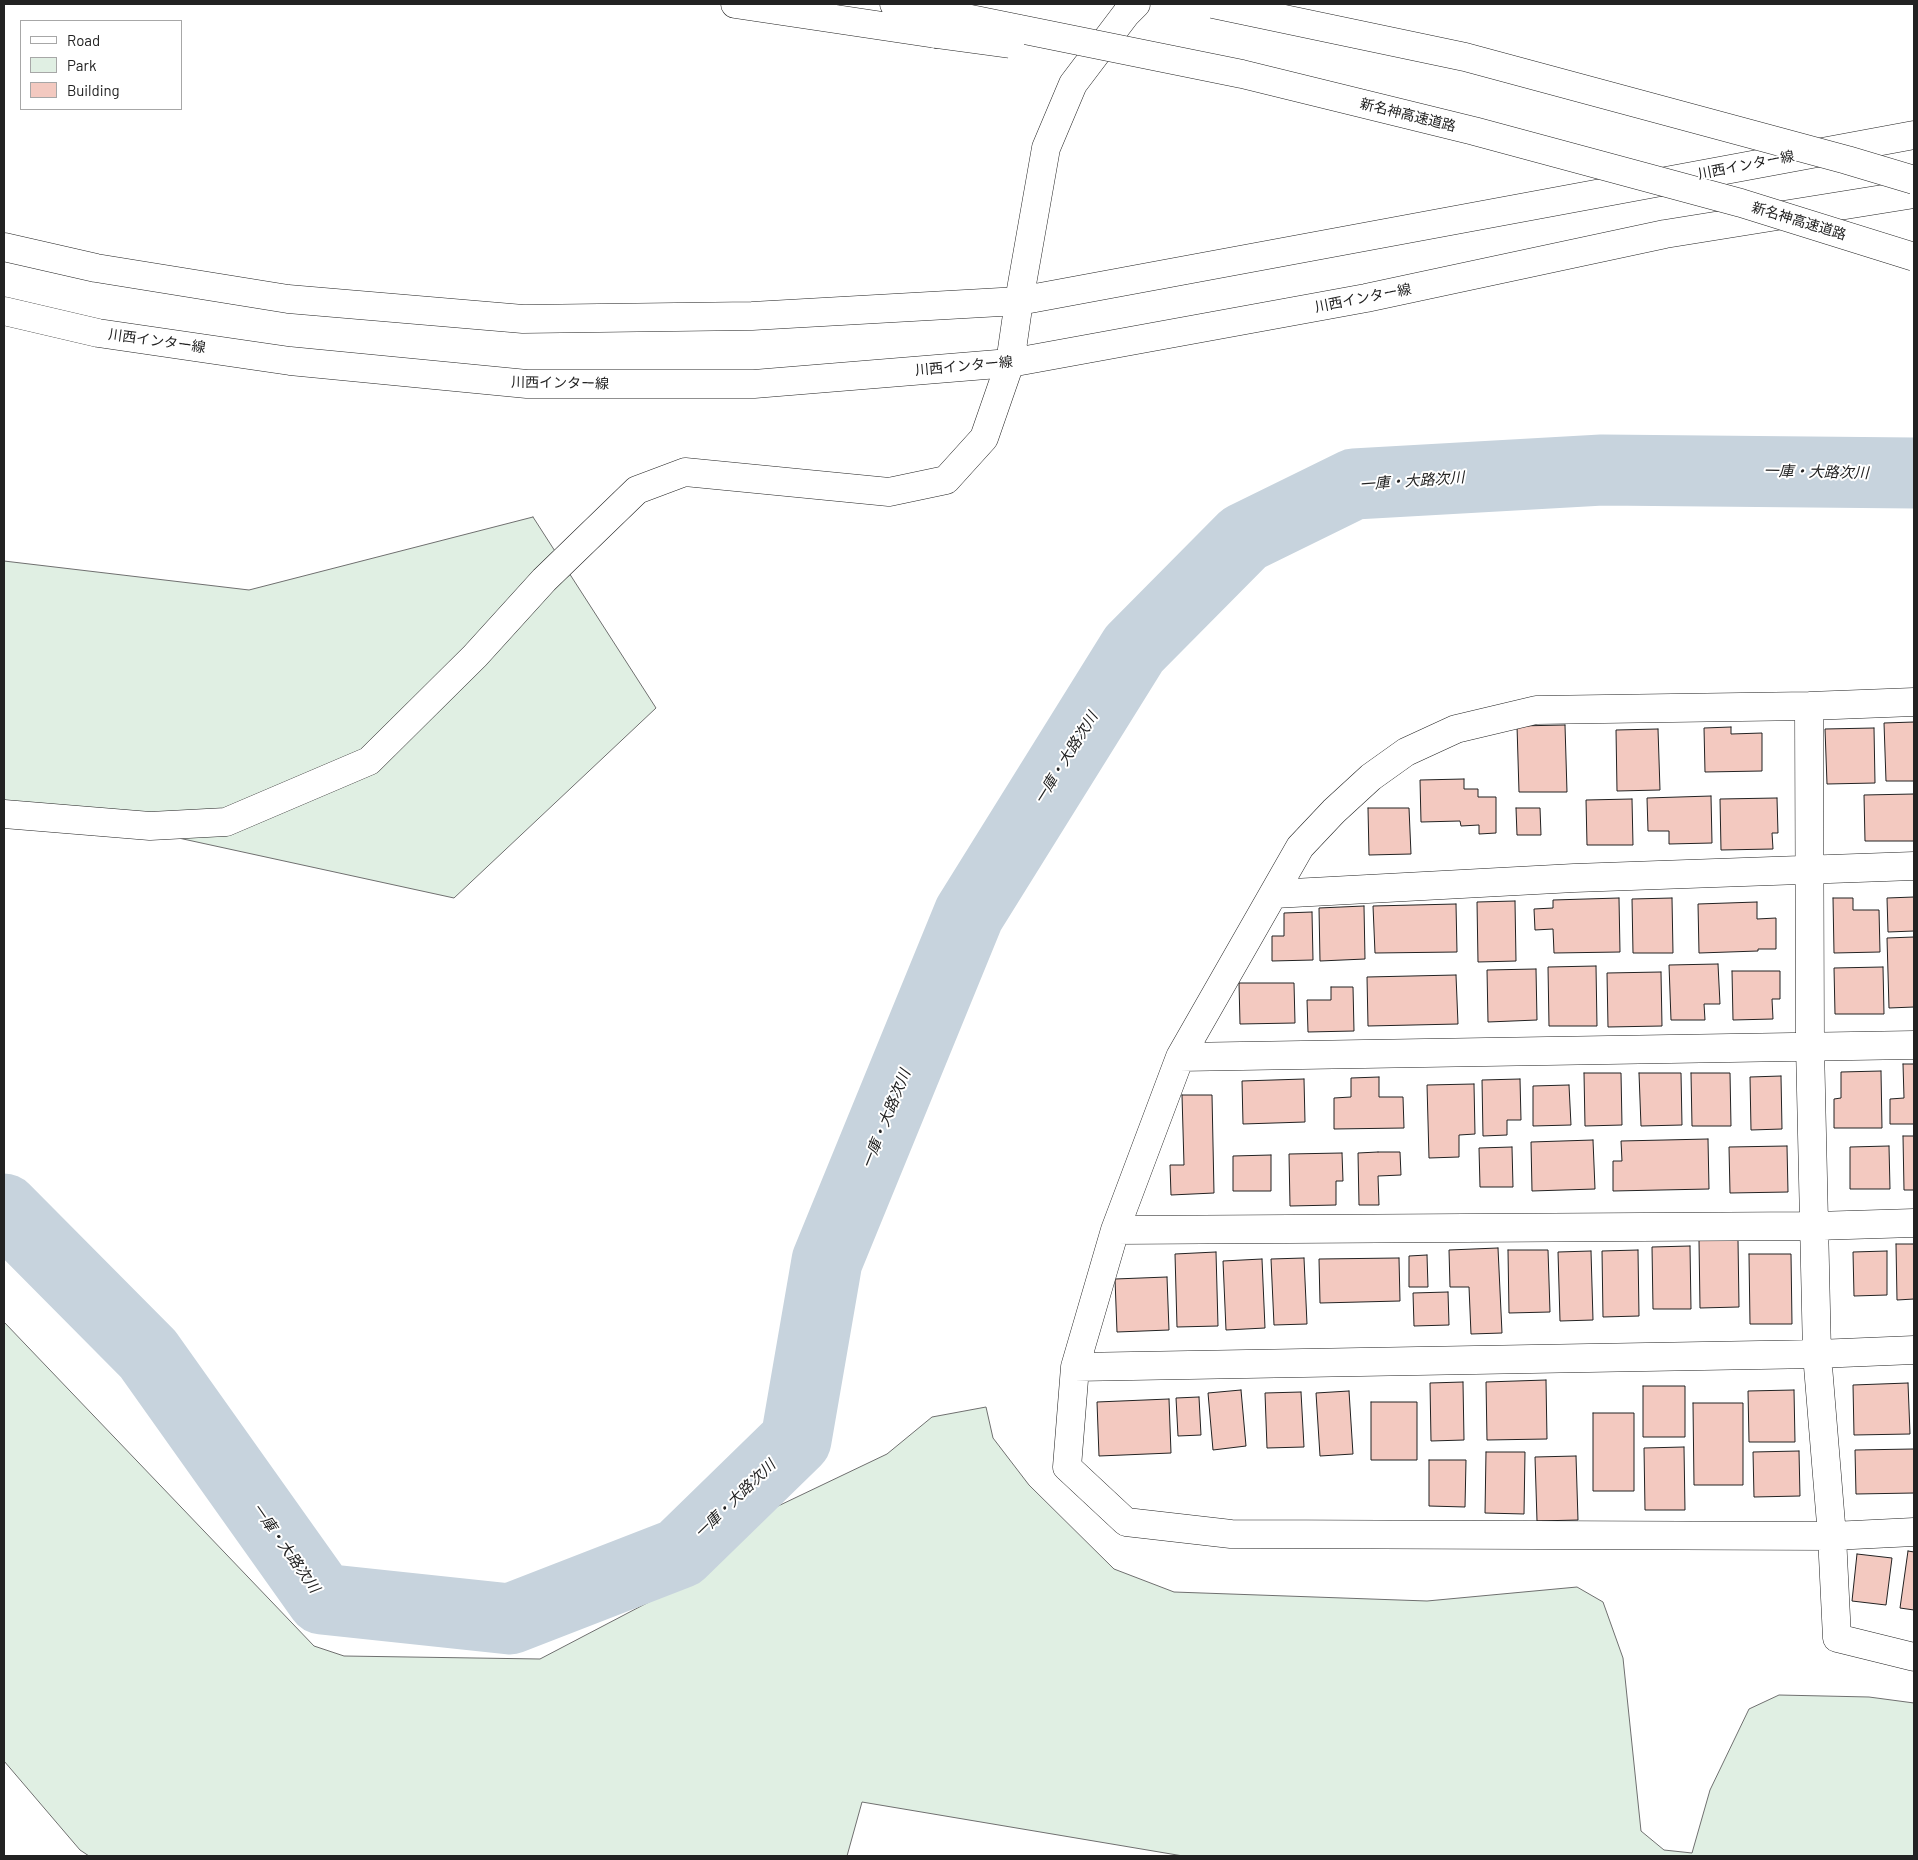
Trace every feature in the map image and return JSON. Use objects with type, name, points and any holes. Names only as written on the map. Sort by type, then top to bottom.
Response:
[{"type":"main road","points":[[735,4],[938,23]]},
{"type":"main road","points":[[894,4],[938,23]]},
{"type":"main road","points":[[4,814],[150,826],[226,822],[369,761],[475,656],[544,580],[638,490],[685,472],[889,492],[946,480],[984,438],[1010,363],[1018,301],[1046,148],[1073,84],[1126,14],[1136,4]]},
{"type":"main road","points":[[1213,4],[1465,57],[1847,160],[1914,180]]},
{"type":"main road","name":"新名神高速道路","points":[[938,23],[1242,74],[1474,131],[1732,200],[1914,257]]},
{"type":"main road","name":"川西インター線","points":[[4,247],[96,268],[288,300],[523,319],[752,316],[1018,301],[1914,135]]},
{"type":"main road","name":"川西インター線","points":[[4,311],[98,333],[290,361],[527,384],[754,384],[1010,363],[1366,298],[1665,234],[1914,194]]},
{"type":"main road","points":[[1914,702],[1809,706],[1536,710],[1456,730],[1406,752],[1371,777],[1352,794],[1300,847],[1180,1057],[1115,1230],[1075,1367],[1067,1467],[1126,1522],[1231,1534],[1832,1536],[1914,1532]]},
{"type":"main road","points":[[1809,706],[1810,1046],[1817,1354],[1832,1536],[1837,1638],[1914,1657]]},
{"type":"main road","points":[[1274,894],[1574,878],[1914,866]]},
{"type":"main road","points":[[1180,1057],[1914,1045]]},
{"type":"main road","points":[[1115,1230],[1815,1226],[1914,1222]]},
{"type":"main road","points":[[1075,1367],[1817,1354],[1914,1350]]},
{"type":"green space","points":[[533,517],[656,708],[454,898],[4,800],[4,561],[249,590]]},
{"type":"green space","points":[[4,1322],[314,1646],[344,1656],[540,1659],[710,1570],[776,1507],[887,1454],[932,1417],[986,1407],[993,1438],[1029,1485],[1114,1569],[1174,1592],[1427,1601],[1577,1587],[1603,1602],[1623,1658],[1641,1831],[1664,1850],[1692,1853],[1710,1790],[1749,1709],[1779,1695],[1869,1697],[1914,1703],[1914,1856],[1183,1856],[862,1802],[847,1856],[89,1856],[80,1850],[4,1761]]},
{"type":"building","points":[[1914,722],[1914,781],[1886,781],[1884,723]]},
{"type":"building","points":[[1565,725],[1567,792],[1519,792],[1517,726]]},
{"type":"building","points":[[1731,727],[1731,734],[1762,733],[1762,771],[1705,772],[1704,728]]},
{"type":"building","points":[[1874,728],[1875,783],[1827,784],[1825,729]]},
{"type":"building","points":[[1658,729],[1660,790],[1617,791],[1616,730]]},
{"type":"building","points":[[1464,779],[1464,789],[1478,789],[1478,797],[1496,797],[1496,833],[1479,834],[1479,825],[1461,826],[1460,821],[1421,822],[1420,780]]},
{"type":"building","points":[[1914,794],[1914,841],[1865,841],[1864,795]]},
{"type":"building","points":[[1711,796],[1712,843],[1669,844],[1669,831],[1648,831],[1647,798]]},
{"type":"building","points":[[1777,798],[1778,833],[1772,833],[1773,849],[1721,850],[1720,799]]},
{"type":"building","points":[[1632,799],[1633,845],[1587,845],[1586,800]]},
{"type":"building","points":[[1368,808],[1409,808],[1411,854],[1369,855]]},
{"type":"building","points":[[1516,808],[1540,808],[1541,835],[1517,835]]},
{"type":"building","points":[[1914,897],[1914,931],[1888,932],[1887,898]]},
{"type":"building","points":[[1619,898],[1620,952],[1554,953],[1553,929],[1535,930],[1534,909],[1553,908],[1553,900]]},
{"type":"building","points":[[1672,898],[1673,953],[1633,953],[1632,899]]},
{"type":"building","points":[[1833,898],[1853,898],[1853,910],[1879,910],[1880,952],[1834,953]]},
{"type":"building","points":[[1515,901],[1516,961],[1478,962],[1477,902]]},
{"type":"building","points":[[1757,902],[1757,919],[1776,918],[1776,949],[1699,953],[1698,904]]},
{"type":"building","points":[[1456,904],[1457,952],[1375,953],[1373,906]]},
{"type":"building","points":[[1364,906],[1365,959],[1320,961],[1319,908]]},
{"type":"building","points":[[1312,912],[1313,960],[1272,961],[1272,936],[1284,936],[1284,913]]},
{"type":"building","points":[[1914,937],[1914,1007],[1889,1008],[1887,938]]},
{"type":"building","points":[[1718,964],[1720,1004],[1704,1004],[1705,1020],[1671,1020],[1669,965]]},
{"type":"building","points":[[1596,966],[1597,1026],[1549,1026],[1548,967]]},
{"type":"building","points":[[1883,967],[1884,1014],[1835,1014],[1834,968]]},
{"type":"building","points":[[1536,969],[1537,1020],[1488,1022],[1487,970]]},
{"type":"building","points":[[1732,971],[1780,971],[1780,999],[1772,999],[1773,1019],[1733,1020]]},
{"type":"building","points":[[1661,972],[1662,1026],[1608,1027],[1607,973]]},
{"type":"building","points":[[1456,975],[1458,1024],[1368,1026],[1367,977]]},
{"type":"building","points":[[1239,983],[1294,983],[1295,1023],[1240,1024]]},
{"type":"building","points":[[1331,987],[1353,987],[1354,1031],[1308,1032],[1307,1000],[1331,1000]]},
{"type":"building","points":[[1903,1064],[1914,1064],[1914,1124],[1890,1124],[1890,1099],[1904,1098]]},
{"type":"building","points":[[1881,1071],[1882,1128],[1834,1128],[1834,1099],[1841,1098],[1841,1072]]},
{"type":"building","points":[[1584,1073],[1621,1073],[1622,1125],[1585,1126]]},
{"type":"building","points":[[1639,1073],[1681,1073],[1682,1125],[1641,1126]]},
{"type":"building","points":[[1691,1073],[1730,1073],[1731,1126],[1692,1126]]},
{"type":"building","points":[[1781,1076],[1782,1129],[1751,1130],[1750,1077]]},
{"type":"building","points":[[1379,1077],[1379,1097],[1403,1097],[1404,1128],[1334,1129],[1334,1098],[1351,1097],[1351,1078]]},
{"type":"building","points":[[1304,1079],[1305,1122],[1243,1124],[1242,1081]]},
{"type":"building","points":[[1520,1079],[1521,1120],[1507,1120],[1507,1135],[1483,1136],[1482,1080]]},
{"type":"building","points":[[1474,1084],[1475,1134],[1459,1135],[1459,1157],[1429,1158],[1427,1085]]},
{"type":"building","points":[[1569,1085],[1571,1125],[1533,1126],[1533,1086]]},
{"type":"building","points":[[1182,1095],[1212,1095],[1214,1193],[1171,1195],[1170,1165],[1184,1165]]},
{"type":"building","points":[[1903,1136],[1914,1136],[1914,1190],[1904,1190]]},
{"type":"building","points":[[1708,1139],[1709,1189],[1613,1191],[1613,1161],[1622,1161],[1621,1141]]},
{"type":"building","points":[[1593,1140],[1595,1189],[1532,1191],[1531,1142]]},
{"type":"building","points":[[1787,1146],[1788,1192],[1730,1193],[1729,1147]]},
{"type":"building","points":[[1889,1146],[1890,1189],[1850,1189],[1850,1147]]},
{"type":"building","points":[[1512,1147],[1513,1187],[1480,1187],[1479,1148]]},
{"type":"building","points":[[1400,1152],[1401,1175],[1378,1176],[1379,1205],[1359,1205],[1358,1153]]},
{"type":"building","points":[[1342,1153],[1343,1181],[1336,1181],[1336,1205],[1290,1206],[1289,1154]]},
{"type":"building","points":[[1271,1155],[1271,1191],[1233,1191],[1233,1156]]},
{"type":"building","points":[[1699,1240],[1738,1240],[1739,1307],[1700,1308]]},
{"type":"building","points":[[1896,1244],[1914,1244],[1914,1299],[1897,1300]]},
{"type":"building","points":[[1690,1246],[1691,1309],[1653,1309],[1652,1247]]},
{"type":"building","points":[[1498,1248],[1502,1333],[1471,1334],[1469,1287],[1450,1287],[1449,1250]]},
{"type":"building","points":[[1508,1250],[1548,1250],[1550,1312],[1509,1313]]},
{"type":"building","points":[[1638,1250],[1639,1316],[1603,1317],[1602,1251]]},
{"type":"building","points":[[1591,1251],[1593,1320],[1560,1321],[1558,1252]]},
{"type":"building","points":[[1887,1251],[1887,1295],[1854,1296],[1853,1252]]},
{"type":"building","points":[[1216,1252],[1218,1326],[1177,1327],[1175,1254]]},
{"type":"building","points":[[1749,1254],[1791,1254],[1792,1324],[1750,1324]]},
{"type":"building","points":[[1427,1255],[1428,1287],[1409,1287],[1409,1256]]},
{"type":"building","points":[[1304,1258],[1307,1324],[1274,1325],[1271,1259]]},
{"type":"building","points":[[1399,1258],[1400,1301],[1320,1303],[1319,1259]]},
{"type":"building","points":[[1262,1259],[1265,1328],[1226,1330],[1223,1261]]},
{"type":"building","points":[[1167,1277],[1169,1330],[1117,1332],[1115,1279]]},
{"type":"building","points":[[1448,1292],[1449,1325],[1414,1326],[1413,1293]]},
{"type":"building","points":[[1546,1380],[1547,1439],[1487,1440],[1486,1382]]},
{"type":"building","points":[[1463,1382],[1464,1440],[1431,1441],[1430,1383]]},
{"type":"building","points":[[1908,1383],[1910,1434],[1854,1435],[1853,1385]]},
{"type":"building","points":[[1643,1386],[1685,1386],[1685,1437],[1643,1437]]},
{"type":"building","points":[[1241,1390],[1246,1446],[1213,1450],[1208,1393]]},
{"type":"building","points":[[1794,1390],[1795,1442],[1749,1442],[1748,1391]]},
{"type":"building","points":[[1349,1391],[1353,1454],[1320,1456],[1316,1393]]},
{"type":"building","points":[[1301,1392],[1304,1447],[1267,1448],[1265,1393]]},
{"type":"building","points":[[1199,1397],[1201,1435],[1178,1436],[1176,1398]]},
{"type":"building","points":[[1169,1399],[1171,1453],[1099,1456],[1097,1402]]},
{"type":"building","points":[[1371,1402],[1417,1402],[1417,1460],[1371,1460]]},
{"type":"building","points":[[1693,1403],[1743,1403],[1743,1485],[1694,1485]]},
{"type":"building","points":[[1593,1413],[1634,1413],[1634,1491],[1593,1491]]},
{"type":"building","points":[[1684,1447],[1685,1510],[1645,1510],[1644,1448]]},
{"type":"building","points":[[1914,1449],[1914,1493],[1856,1494],[1855,1450]]},
{"type":"building","points":[[1799,1451],[1800,1496],[1754,1497],[1753,1452]]},
{"type":"building","points":[[1486,1452],[1525,1452],[1524,1514],[1485,1513]]},
{"type":"building","points":[[1576,1456],[1578,1520],[1537,1521],[1535,1457]]},
{"type":"building","points":[[1429,1460],[1466,1460],[1465,1507],[1429,1506]]},
{"type":"building","points":[[1908,1551],[1914,1552],[1914,1610],[1900,1608]]},
{"type":"building","points":[[1857,1554],[1892,1558],[1886,1605],[1852,1601]]},
{"type":"waterway","name":"一庫・大路次川","points":[[4,1209],[148,1354],[322,1599],[510,1619],[680,1553],[796,1440],[827,1261],[969,914],[1134,649],[1244,538],[1354,484],[1602,470],[1914,473]]}]
